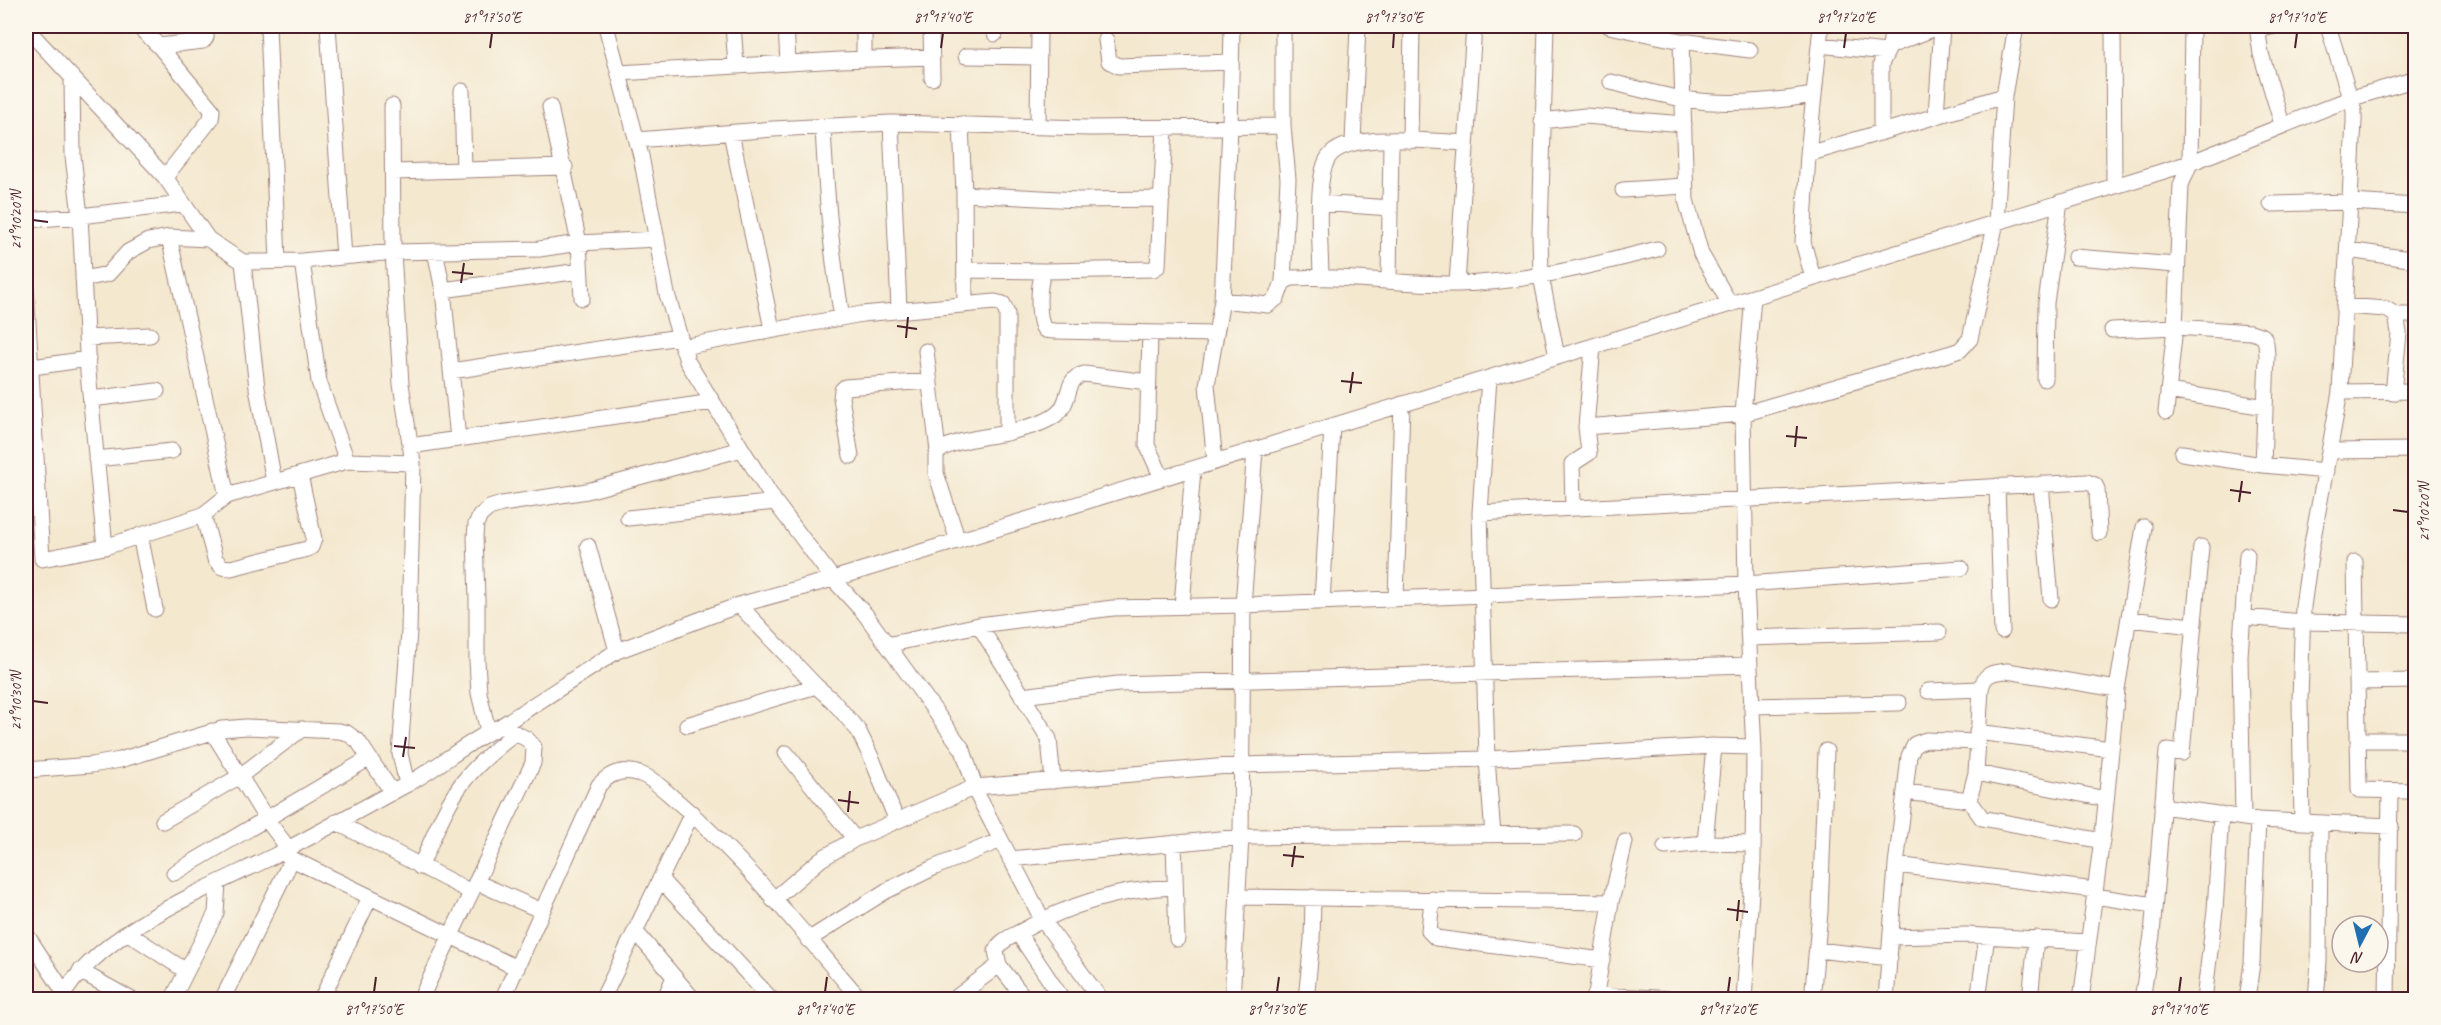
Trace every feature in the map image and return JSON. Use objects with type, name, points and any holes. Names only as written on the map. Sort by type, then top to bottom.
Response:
[{"type":"street","points":[[138,26],[155,38],[212,110],[211,119],[165,177]]},
{"type":"street","points":[[155,38],[203,40],[206,37],[206,26]]},
{"type":"street","points":[[268,26],[278,261]]},
{"type":"street","points":[[328,26],[344,257]]},
{"type":"street","points":[[606,26],[637,140],[667,294],[687,361],[775,502],[833,579],[865,614],[963,750],[975,788],[1042,920],[1101,999]]},
{"type":"street","points":[[733,26],[736,65]]},
{"type":"street","points":[[786,26],[788,63]]},
{"type":"street","points":[[864,26],[864,59]]},
{"type":"street","points":[[931,26],[932,78]]},
{"type":"street","points":[[1038,127],[1040,26]]},
{"type":"street","points":[[1215,462],[1207,385],[1222,300],[1232,26]]},
{"type":"street","points":[[1222,300],[1268,305],[1277,298],[1283,282],[1288,179],[1283,126],[1282,26]]},
{"type":"street","points":[[1353,142],[1358,26]]},
{"type":"street","points":[[1410,141],[1412,26]]},
{"type":"street","points":[[1457,284],[1474,26]]},
{"type":"street","points":[[1546,26],[1542,121],[1541,276],[1557,357]]},
{"type":"street","points":[[1609,26],[1681,41],[1750,50]]},
{"type":"street","points":[[1813,278],[1803,242],[1808,154],[1821,26]]},
{"type":"street","points":[[1881,133],[1881,64],[1888,49],[1893,26]]},
{"type":"street","points":[[1819,45],[1888,49],[1941,26],[1936,116]]},
{"type":"street","points":[[1586,427],[1743,414],[1960,350],[1970,339],[1996,222],[2004,96],[2016,26]]},
{"type":"street","points":[[2113,26],[2114,186]]},
{"type":"street","points":[[2166,412],[2175,327],[2176,265],[2182,209],[2181,184],[2190,163],[2192,26]]},
{"type":"street","points":[[2275,26],[2258,28],[2261,54],[2282,124]]},
{"type":"street","points":[[2302,822],[2300,700],[2303,622],[2313,543],[2340,392],[2354,111],[2328,26]]},
{"type":"street","points":[[26,28],[165,177],[208,239],[243,262],[302,261],[393,252],[539,249],[579,243],[657,239]]},
{"type":"street","points":[[1106,40],[1109,62],[1119,66],[1231,62]]},
{"type":"street","points":[[1681,41],[1684,186],[1689,215],[1701,254],[1730,304]]},
{"type":"street","points":[[966,56],[1039,57]]},
{"type":"street","points":[[620,73],[736,65],[932,57]]},
{"type":"street","points":[[72,77],[73,156],[80,216],[86,338],[105,547]]},
{"type":"street","points":[[62,996],[70,981],[97,955],[128,933],[218,883],[287,853],[336,822],[407,784],[617,651],[739,605],[958,541],[2190,163],[2282,124],[2349,99],[2415,79]]},
{"type":"street","points":[[1611,82],[1684,99],[1756,103],[1814,95]]},
{"type":"street","points":[[462,91],[464,170]]},
{"type":"street","points":[[1808,154],[2004,96]]},
{"type":"street","points":[[392,106],[393,252],[401,384],[413,463],[408,631],[400,754],[407,784]]},
{"type":"street","points":[[550,107],[565,167],[579,243],[582,298]]},
{"type":"street","points":[[1542,121],[1585,116],[1684,124]]},
{"type":"street","points":[[637,140],[891,123],[1165,128],[1283,126]]},
{"type":"street","points":[[891,123],[899,309]]},
{"type":"street","points":[[961,124],[965,305]]},
{"type":"street","points":[[823,127],[826,199],[842,317]]},
{"type":"street","points":[[964,270],[1153,269],[1159,263],[1165,128]]},
{"type":"street","points":[[731,133],[772,329]]},
{"type":"street","points":[[1389,281],[1391,141]]},
{"type":"street","points":[[1321,278],[1322,179],[1328,158],[1335,150],[1353,142],[1466,143]]},
{"type":"street","points":[[393,172],[565,167]]},
{"type":"street","points":[[1623,190],[1684,186]]},
{"type":"street","points":[[964,194],[1078,200],[1162,199]]},
{"type":"street","points":[[1320,202],[1390,208]]},
{"type":"street","points":[[2045,379],[2046,303],[2060,202]]},
{"type":"street","points":[[2271,204],[2351,202],[2415,206]]},
{"type":"street","points":[[26,220],[182,204]]},
{"type":"street","points":[[83,279],[108,274],[136,246],[169,237],[208,239]]},
{"type":"street","points":[[169,237],[227,496]]},
{"type":"street","points":[[1283,282],[1292,278],[1321,278],[1457,284],[1541,276],[1657,249]]},
{"type":"street","points":[[2348,250],[2415,260]]},
{"type":"street","points":[[435,251],[443,290],[458,439]]},
{"type":"street","points":[[2075,257],[2176,265]]},
{"type":"street","points":[[302,261],[319,382],[347,461]]},
{"type":"street","points":[[243,262],[257,388],[274,482]]},
{"type":"street","points":[[443,290],[580,271]]},
{"type":"street","points":[[1045,271],[1040,282],[1041,324],[1045,330],[1216,334]]},
{"type":"street","points":[[26,288],[33,530],[42,559],[105,547],[140,536],[203,515],[227,496],[347,461],[413,463]]},
{"type":"street","points":[[1744,999],[1753,844],[1753,752],[1746,584],[1743,414],[1753,297]]},
{"type":"street","points":[[451,371],[680,342],[899,309],[995,302],[1006,308],[1007,433]]},
{"type":"street","points":[[2344,306],[2386,309],[2396,315],[2415,315]]},
{"type":"street","points":[[2340,392],[2407,394],[2396,315]]},
{"type":"street","points":[[2112,330],[2175,327],[2251,332],[2263,336],[2267,355],[2263,465]]},
{"type":"street","points":[[1150,333],[1147,445],[1162,478]]},
{"type":"street","points":[[86,338],[150,335]]},
{"type":"street","points":[[1573,508],[1571,468],[1575,461],[1586,457],[1589,453],[1586,427],[1593,346]]},
{"type":"street","points":[[926,351],[938,451],[936,473],[958,541]]},
{"type":"street","points":[[28,368],[88,359]]},
{"type":"street","points":[[938,451],[956,444],[1007,433],[1056,415],[1066,401],[1071,382],[1077,375],[1148,382]]},
{"type":"street","points":[[1489,378],[1480,513],[1488,759],[1493,835]]},
{"type":"street","points":[[850,456],[842,398],[844,387],[930,381]]},
{"type":"street","points":[[2168,391],[2265,407]]},
{"type":"street","points":[[91,399],[157,392]]},
{"type":"street","points":[[410,446],[713,402]]},
{"type":"street","points":[[1396,599],[1402,405]]},
{"type":"street","points":[[1322,602],[1332,426]]},
{"type":"street","points":[[494,729],[479,693],[475,537],[476,524],[480,516],[489,508],[502,504],[587,492],[742,449]]},
{"type":"street","points":[[1232,999],[1241,837],[1243,605],[1255,450]]},
{"type":"street","points":[[2330,451],[2415,450]]},
{"type":"street","points":[[96,459],[171,451]]},
{"type":"street","points":[[2182,453],[2263,465],[2326,471]]},
{"type":"street","points":[[1182,606],[1193,469]]},
{"type":"street","points":[[203,515],[217,563],[225,568],[307,549],[311,547],[314,539],[300,475]]},
{"type":"street","points":[[1480,513],[2087,482],[2095,485],[2097,489],[2099,533]]},
{"type":"street","points":[[2041,484],[2051,599]]},
{"type":"street","points":[[1997,486],[2002,631]]},
{"type":"street","points":[[628,518],[775,502]]},
{"type":"street","points":[[2081,999],[2102,841],[2117,688],[2144,527]]},
{"type":"street","points":[[140,536],[155,609]]},
{"type":"street","points":[[588,546],[617,651]]},
{"type":"street","points":[[2142,999],[2154,905],[2167,751],[2182,753],[2200,547]]},
{"type":"street","points":[[2247,555],[2240,656],[2251,819],[2252,963],[2247,999]]},
{"type":"street","points":[[2355,562],[2359,790],[2415,791]]},
{"type":"street","points":[[887,645],[979,625],[1113,608],[1243,605],[1746,584],[1960,568]]},
{"type":"street","points":[[739,605],[832,700],[858,730],[896,819]]},
{"type":"street","points":[[2243,617],[2303,622],[2415,624]]},
{"type":"street","points":[[2129,619],[2193,627]]},
{"type":"street","points":[[979,625],[1049,739],[1053,781]]},
{"type":"street","points":[[1749,638],[1939,632]]},
{"type":"street","points":[[1022,696],[1118,684],[1750,665]]},
{"type":"street","points":[[1969,800],[1976,773],[1981,689],[1983,681],[1990,674],[2007,671],[2117,688]]},
{"type":"street","points":[[2357,682],[2415,681]]},
{"type":"street","points":[[687,725],[816,686]]},
{"type":"street","points":[[1928,691],[1981,689]]},
{"type":"street","points":[[1751,706],[1899,703]]},
{"type":"street","points":[[26,770],[74,767],[120,760],[212,731],[246,727],[302,729],[347,733],[358,741],[392,792]]},
{"type":"street","points":[[163,821],[240,776],[302,729]]},
{"type":"street","points":[[420,999],[533,763],[534,747],[527,739],[494,729]]},
{"type":"street","points":[[212,731],[287,853],[370,897],[517,968]]},
{"type":"street","points":[[420,867],[462,783],[484,758],[514,734]]},
{"type":"street","points":[[1886,999],[1896,865],[1909,756],[1915,744],[1926,740],[1977,737],[2111,749]]},
{"type":"street","points":[[2358,740],[2415,740]]},
{"type":"street","points":[[773,900],[821,859],[855,839],[896,819],[975,788],[1241,765],[1488,759],[1714,750],[1753,752]]},
{"type":"street","points":[[1706,843],[1714,750]]},
{"type":"street","points":[[1812,999],[1826,751]]},
{"type":"street","points":[[786,753],[855,839]]},
{"type":"street","points":[[174,873],[368,759]]},
{"type":"street","points":[[502,999],[599,785],[608,776],[630,772],[642,774],[692,813],[861,999]]},
{"type":"street","points":[[1976,773],[2106,799]]},
{"type":"street","points":[[2387,999],[2390,791]]},
{"type":"street","points":[[1905,792],[1969,800],[1982,818],[2102,841]]},
{"type":"street","points":[[2162,806],[2251,819],[2391,826]]},
{"type":"street","points":[[602,999],[692,813]]},
{"type":"street","points":[[2204,999],[2215,910],[2221,814]]},
{"type":"street","points":[[336,822],[420,867],[542,911]]},
{"type":"street","points":[[2316,999],[2319,961],[2320,823]]},
{"type":"street","points":[[1011,859],[1241,837],[1574,834]]},
{"type":"street","points":[[808,940],[886,891],[933,868],[1001,840]]},
{"type":"street","points":[[1625,842],[1611,902],[1595,997],[1696,999]]},
{"type":"street","points":[[1174,843],[1177,939]]},
{"type":"street","points":[[1665,847],[1706,843],[1753,844]]},
{"type":"street","points":[[222,999],[287,853]]},
{"type":"street","points":[[1896,865],[2095,893],[2154,905]]},
{"type":"street","points":[[660,879],[772,999]]},
{"type":"street","points":[[172,999],[216,913],[218,883]]},
{"type":"street","points":[[1026,999],[999,965],[996,955],[997,947],[1042,920],[1102,897],[1153,887],[1175,886]]},
{"type":"street","points":[[321,999],[370,897]]},
{"type":"street","points":[[1238,897],[1611,902]]},
{"type":"street","points":[[1306,999],[1312,950],[1313,897]]},
{"type":"street","points":[[1429,899],[1429,931],[1436,938],[1602,960]]},
{"type":"street","points":[[635,931],[694,999]]},
{"type":"street","points":[[128,933],[186,971]]},
{"type":"street","points":[[1018,933],[1063,999]]},
{"type":"street","points":[[26,934],[62,996]]},
{"type":"street","points":[[1892,936],[1987,936],[2088,942]]},
{"type":"street","points":[[1978,999],[1987,936]]},
{"type":"street","points":[[2030,999],[2036,938]]},
{"type":"street","points":[[1816,950],[1890,958]]},
{"type":"street","points":[[953,999],[999,965]]},
{"type":"street","points":[[80,972],[132,999]]},
{"type":"street","points":[[664,999],[674,977]]}]
